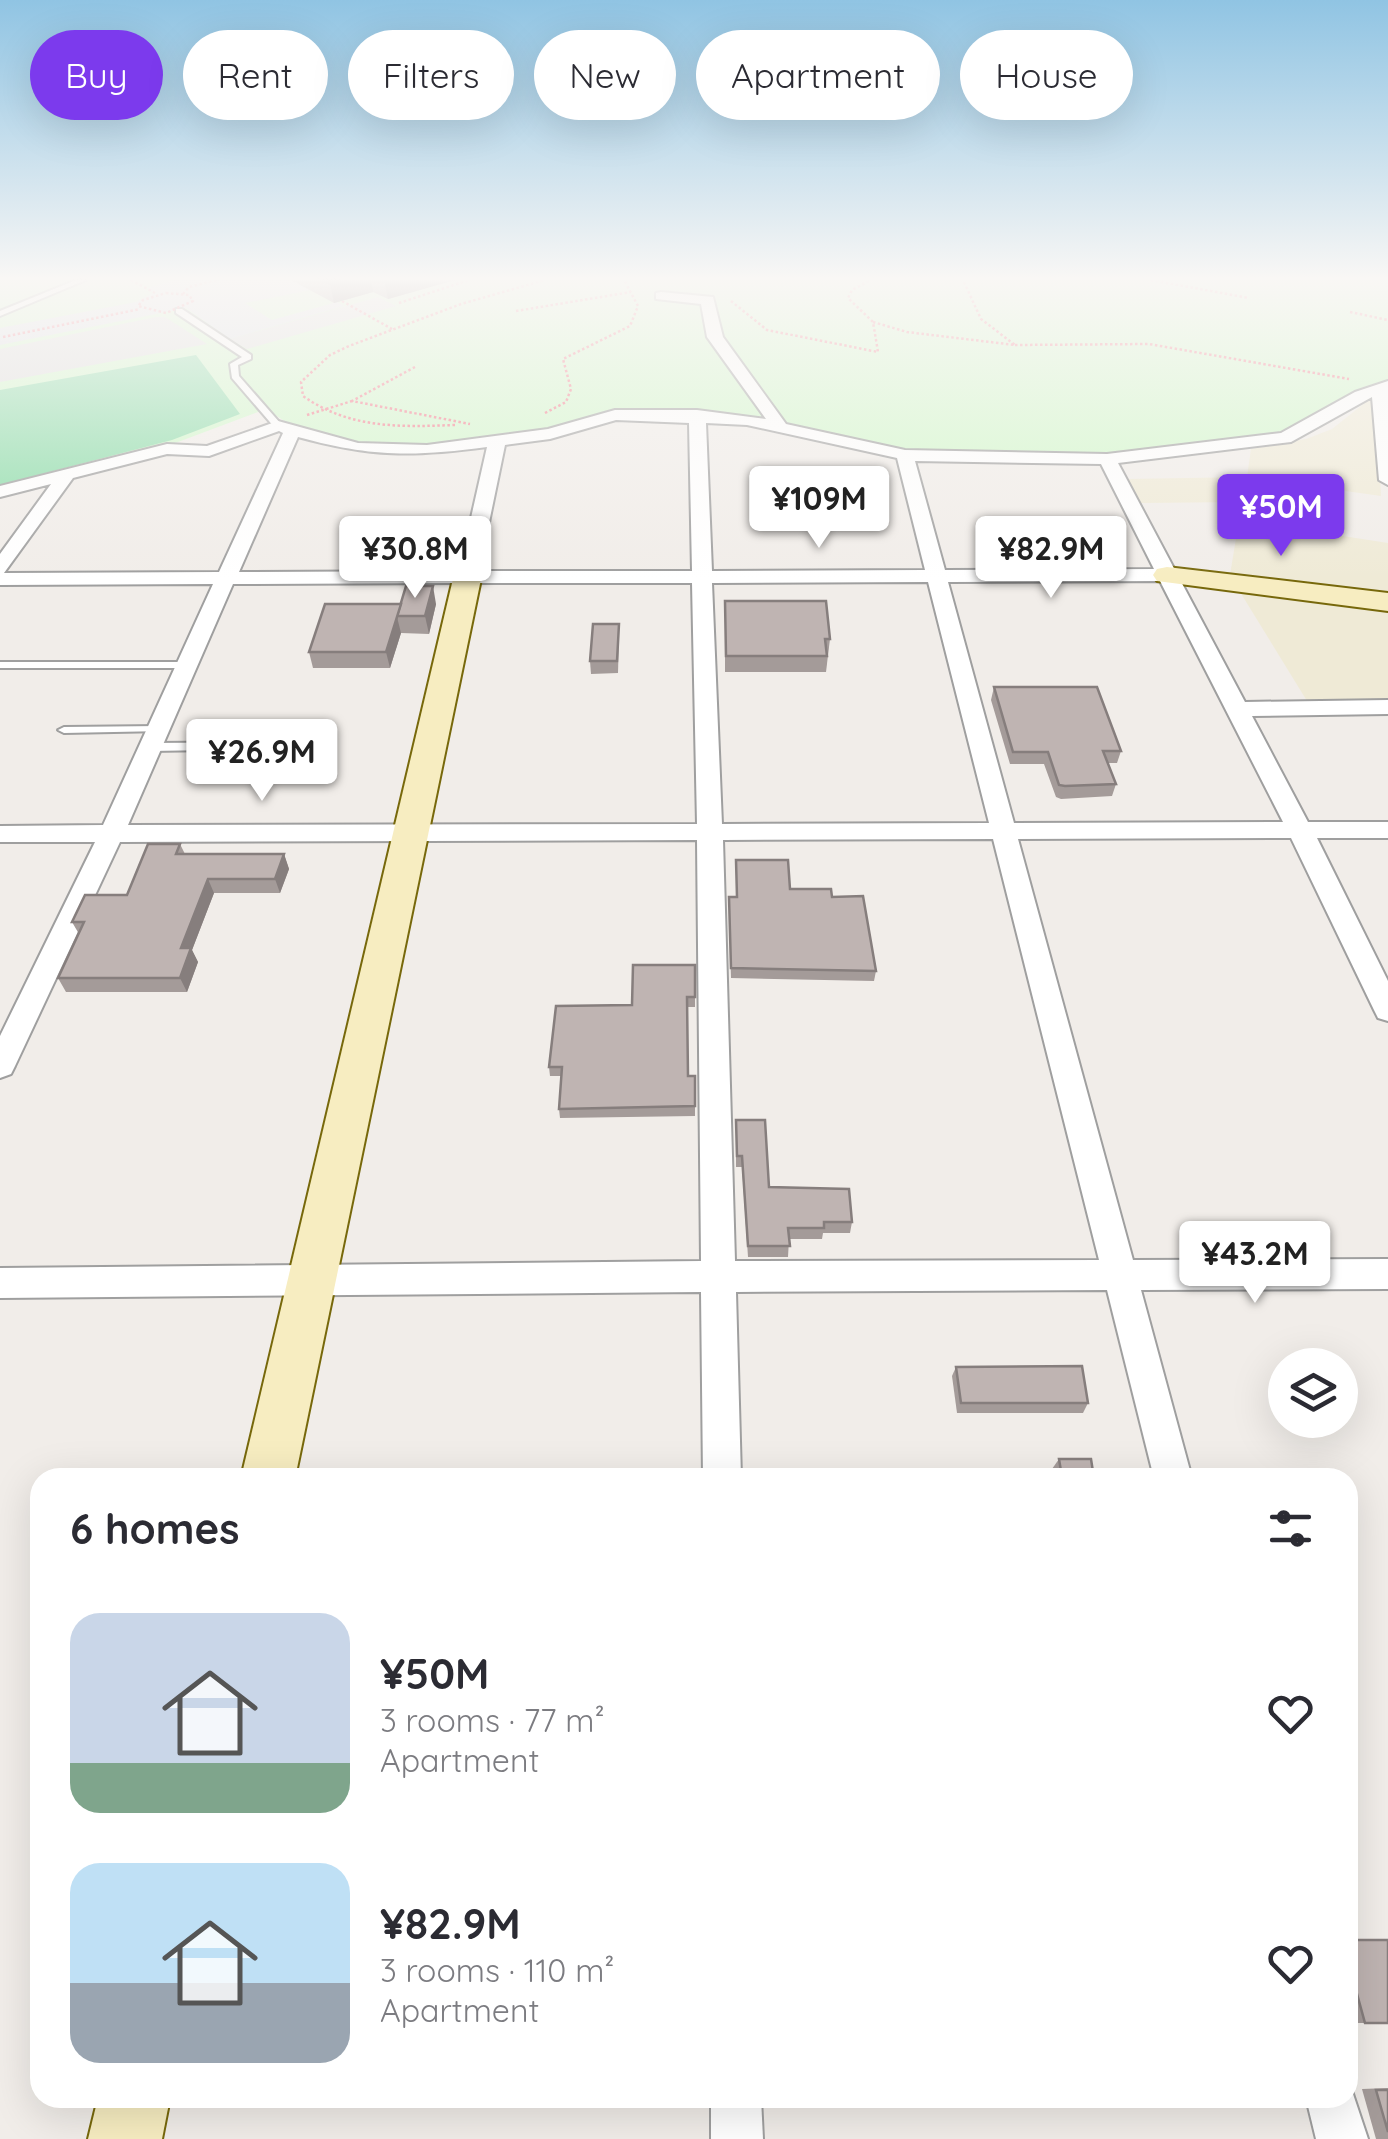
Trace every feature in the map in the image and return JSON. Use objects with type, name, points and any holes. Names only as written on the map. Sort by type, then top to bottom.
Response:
[{"type":"street","points":[[747,380],[781,428]]},
{"type":"street","points":[[0,492],[166,449],[209,451],[282,427],[357,448],[428,450],[550,434],[615,414],[696,415],[781,428],[905,455],[1106,459],[1285,438],[1312,428],[1385,386],[1388,480]]},
{"type":"street","points":[[696,415],[710,832],[722,1468]]},
{"type":"street","points":[[0,1066],[188,665],[282,427]]},
{"type":"street","points":[[270,1468],[498,442]]},
{"type":"street","points":[[905,455],[1170,1468]]},
{"type":"street","points":[[1106,459],[1300,830],[1388,1010]]},
{"type":"street","points":[[0,568],[66,474]]},
{"type":"street","points":[[0,579],[1167,575],[1388,602]]},
{"type":"street","points":[[1236,708],[1385,712]]},
{"type":"street","points":[[0,834],[1388,830]]},
{"type":"street","points":[[0,1284],[312,1278],[1388,1274]]},
{"type":"street","points":[[124,2139],[132,2108]]},
{"type":"street","points":[[736,2108],[736,2139]]},
{"type":"street","points":[[1334,2108],[1342,2139]]},
{"type":"lane","points":[[239,380],[282,427]]},
{"type":"lane","points":[[0,665],[188,665]]},
{"type":"lane","points":[[64,730],[272,746]]},
{"type":"path","points":[[303,380],[303,396],[333,418],[361,424],[472,424],[352,401]]},
{"type":"path","points":[[282,427],[352,401],[392,380]]},
{"type":"path","points":[[532,416],[566,402],[571,388],[569,380]]},
{"type":"path","points":[[1350,380],[1385,386]]},
{"type":"shaded area","points":[[1376,398],[1381,496],[1248,477],[1240,502],[1140,503],[1126,479],[1247,477],[1251,449],[1306,439],[1332,429]]},
{"type":"shaded area","points":[[1239,520],[1388,543],[1388,594],[1230,575]]},
{"type":"shaded area","points":[[1237,587],[1388,608],[1388,699],[1307,701]]},
{"type":"green space","points":[[0,380],[1388,380],[1280,434],[1105,457],[901,452],[746,417],[633,411],[552,431],[439,446],[363,445],[292,426],[266,409],[178,442],[0,490]]},
{"type":"green space","points":[[57,380],[215,380],[240,414],[172,440],[0,485],[0,390]]},
{"type":"building","points":[[406,586],[433,586],[425,616],[397,616]]},
{"type":"building","points":[[725,601],[826,601],[830,639],[825,639],[827,656],[726,656]]},
{"type":"building","points":[[325,604],[401,604],[386,652],[309,652]]},
{"type":"building","points":[[593,624],[619,624],[617,661],[590,661]]},
{"type":"building","points":[[994,687],[1097,687],[1121,751],[1103,751],[1116,784],[1059,785],[1048,752],[1013,752]]},
{"type":"building","points":[[148,844],[180,844],[176,854],[284,854],[275,879],[208,879],[181,948],[191,948],[180,978],[58,978],[84,922],[72,922],[85,895],[127,895]]},
{"type":"building","points":[[736,860],[788,860],[790,889],[831,889],[832,897],[863,896],[876,971],[731,968],[729,897],[737,897]]},
{"type":"building","points":[[633,965],[695,965],[695,997],[687,997],[688,1076],[695,1076],[695,1106],[559,1109],[562,1067],[549,1067],[556,1006],[632,1005]]},
{"type":"building","points":[[736,1120],[765,1120],[769,1187],[849,1189],[852,1222],[824,1222],[824,1228],[788,1228],[790,1246],[748,1246]]},
{"type":"building","points":[[1082,1366],[1088,1403],[961,1403],[956,1367]]},
{"type":"building","points":[[1059,1459],[1091,1459],[1092,1468],[1060,1468]]},
{"type":"building","points":[[1358,1940],[1388,1940],[1388,2023],[1365,2023],[1358,1997]]},
{"type":"building","points":[[1376,2090],[1388,2090],[1388,2132]]}]
